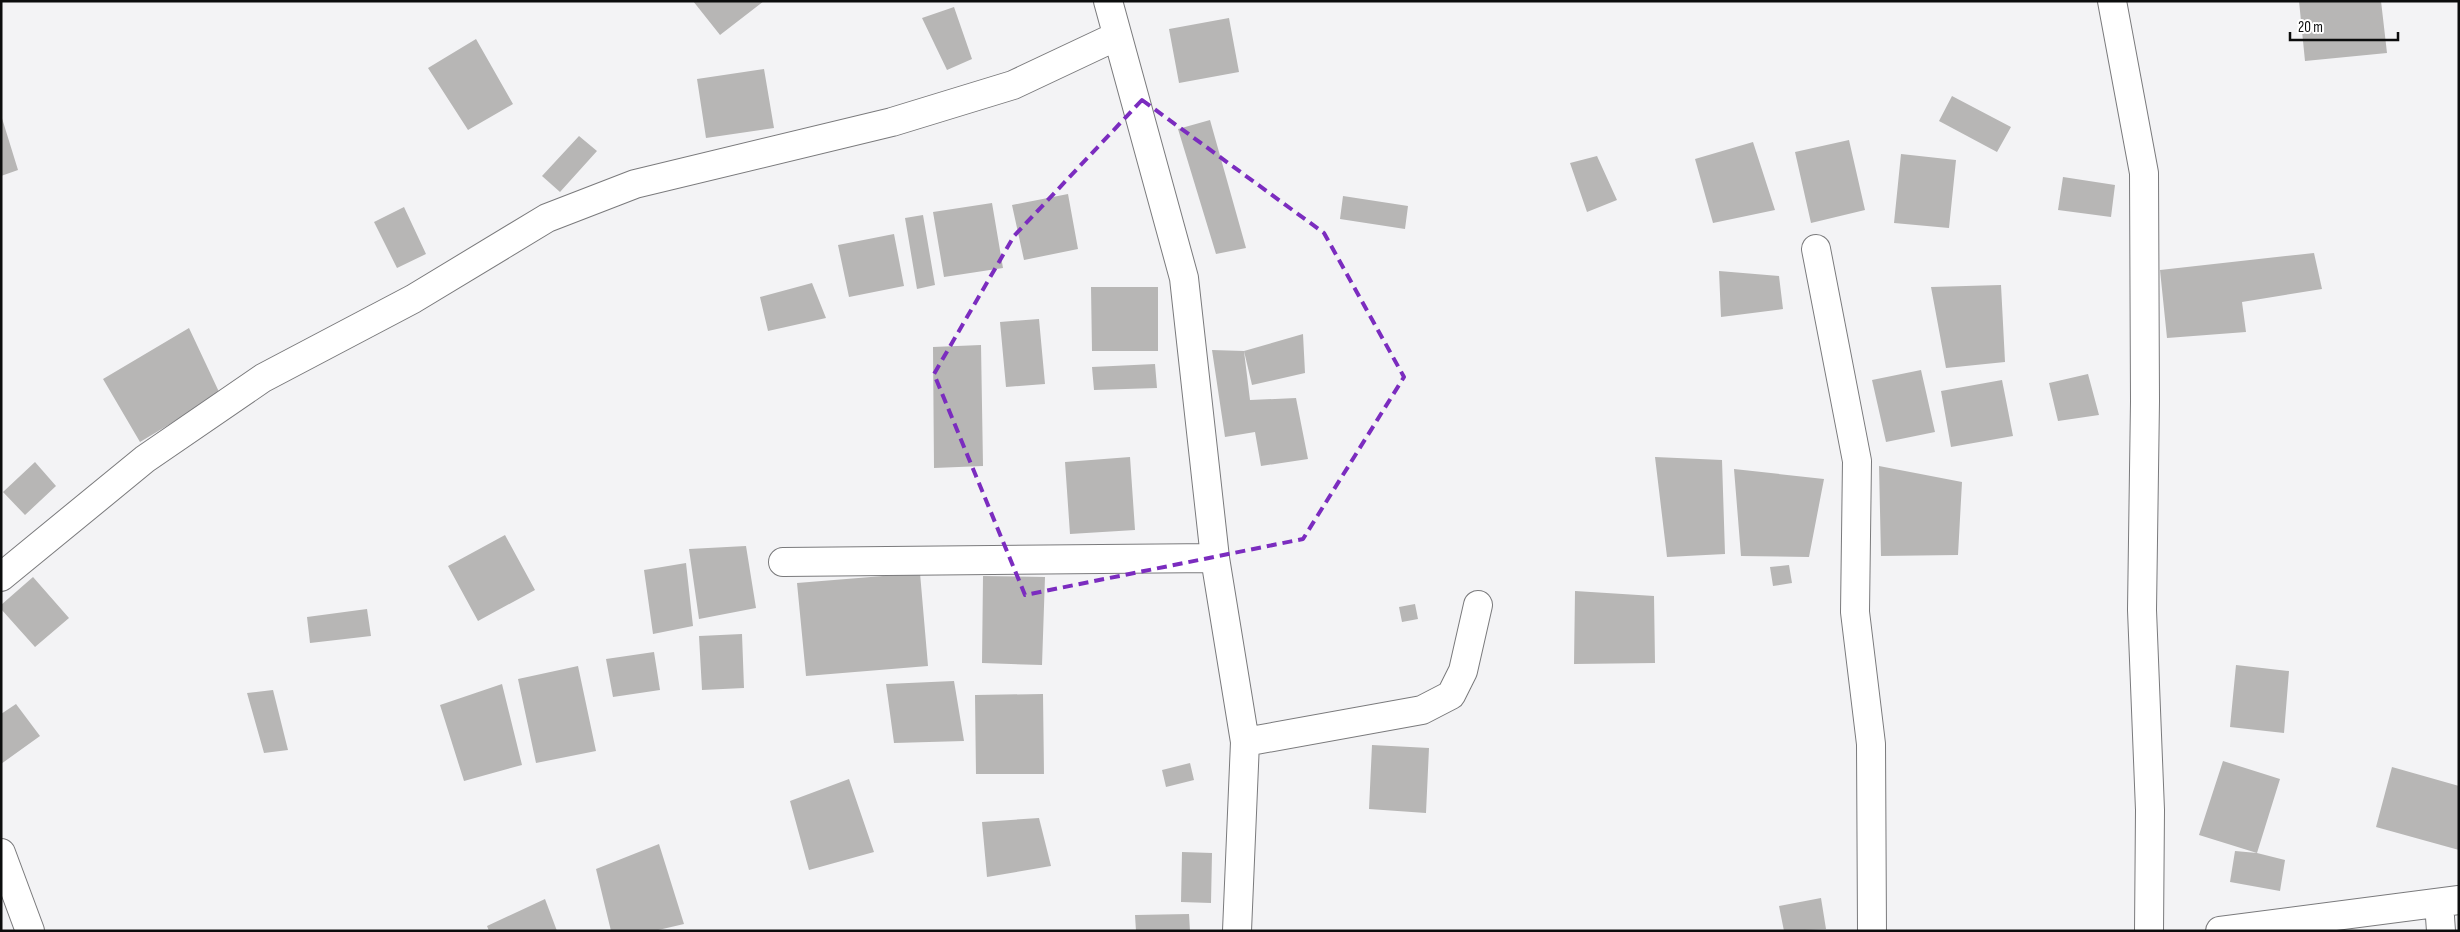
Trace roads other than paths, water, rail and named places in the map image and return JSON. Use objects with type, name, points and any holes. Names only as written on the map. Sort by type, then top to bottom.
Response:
[{"type":"street","points":[[1108,1],[1184,278],[1215,558],[1245,742],[1237,931]]},
{"type":"street","points":[[2112,1],[2144,173],[2145,401],[2142,610],[2150,810],[2150,931]]},
{"type":"street","points":[[1,577],[145,460],[263,378],[413,299],[547,218],[635,184],[892,122],[1013,85],[1117,36]]},
{"type":"street","points":[[1816,249],[1857,461],[1855,612],[1871,744],[1872,931]]},
{"type":"street","points":[[783,562],[1215,558]]},
{"type":"street","points":[[1245,742],[1422,710],[1451,695],[1463,671],[1478,605]]},
{"type":"street","points":[[1,853],[30,931]]},
{"type":"street","points":[[2220,931],[2449,902],[2441,931]]}]
